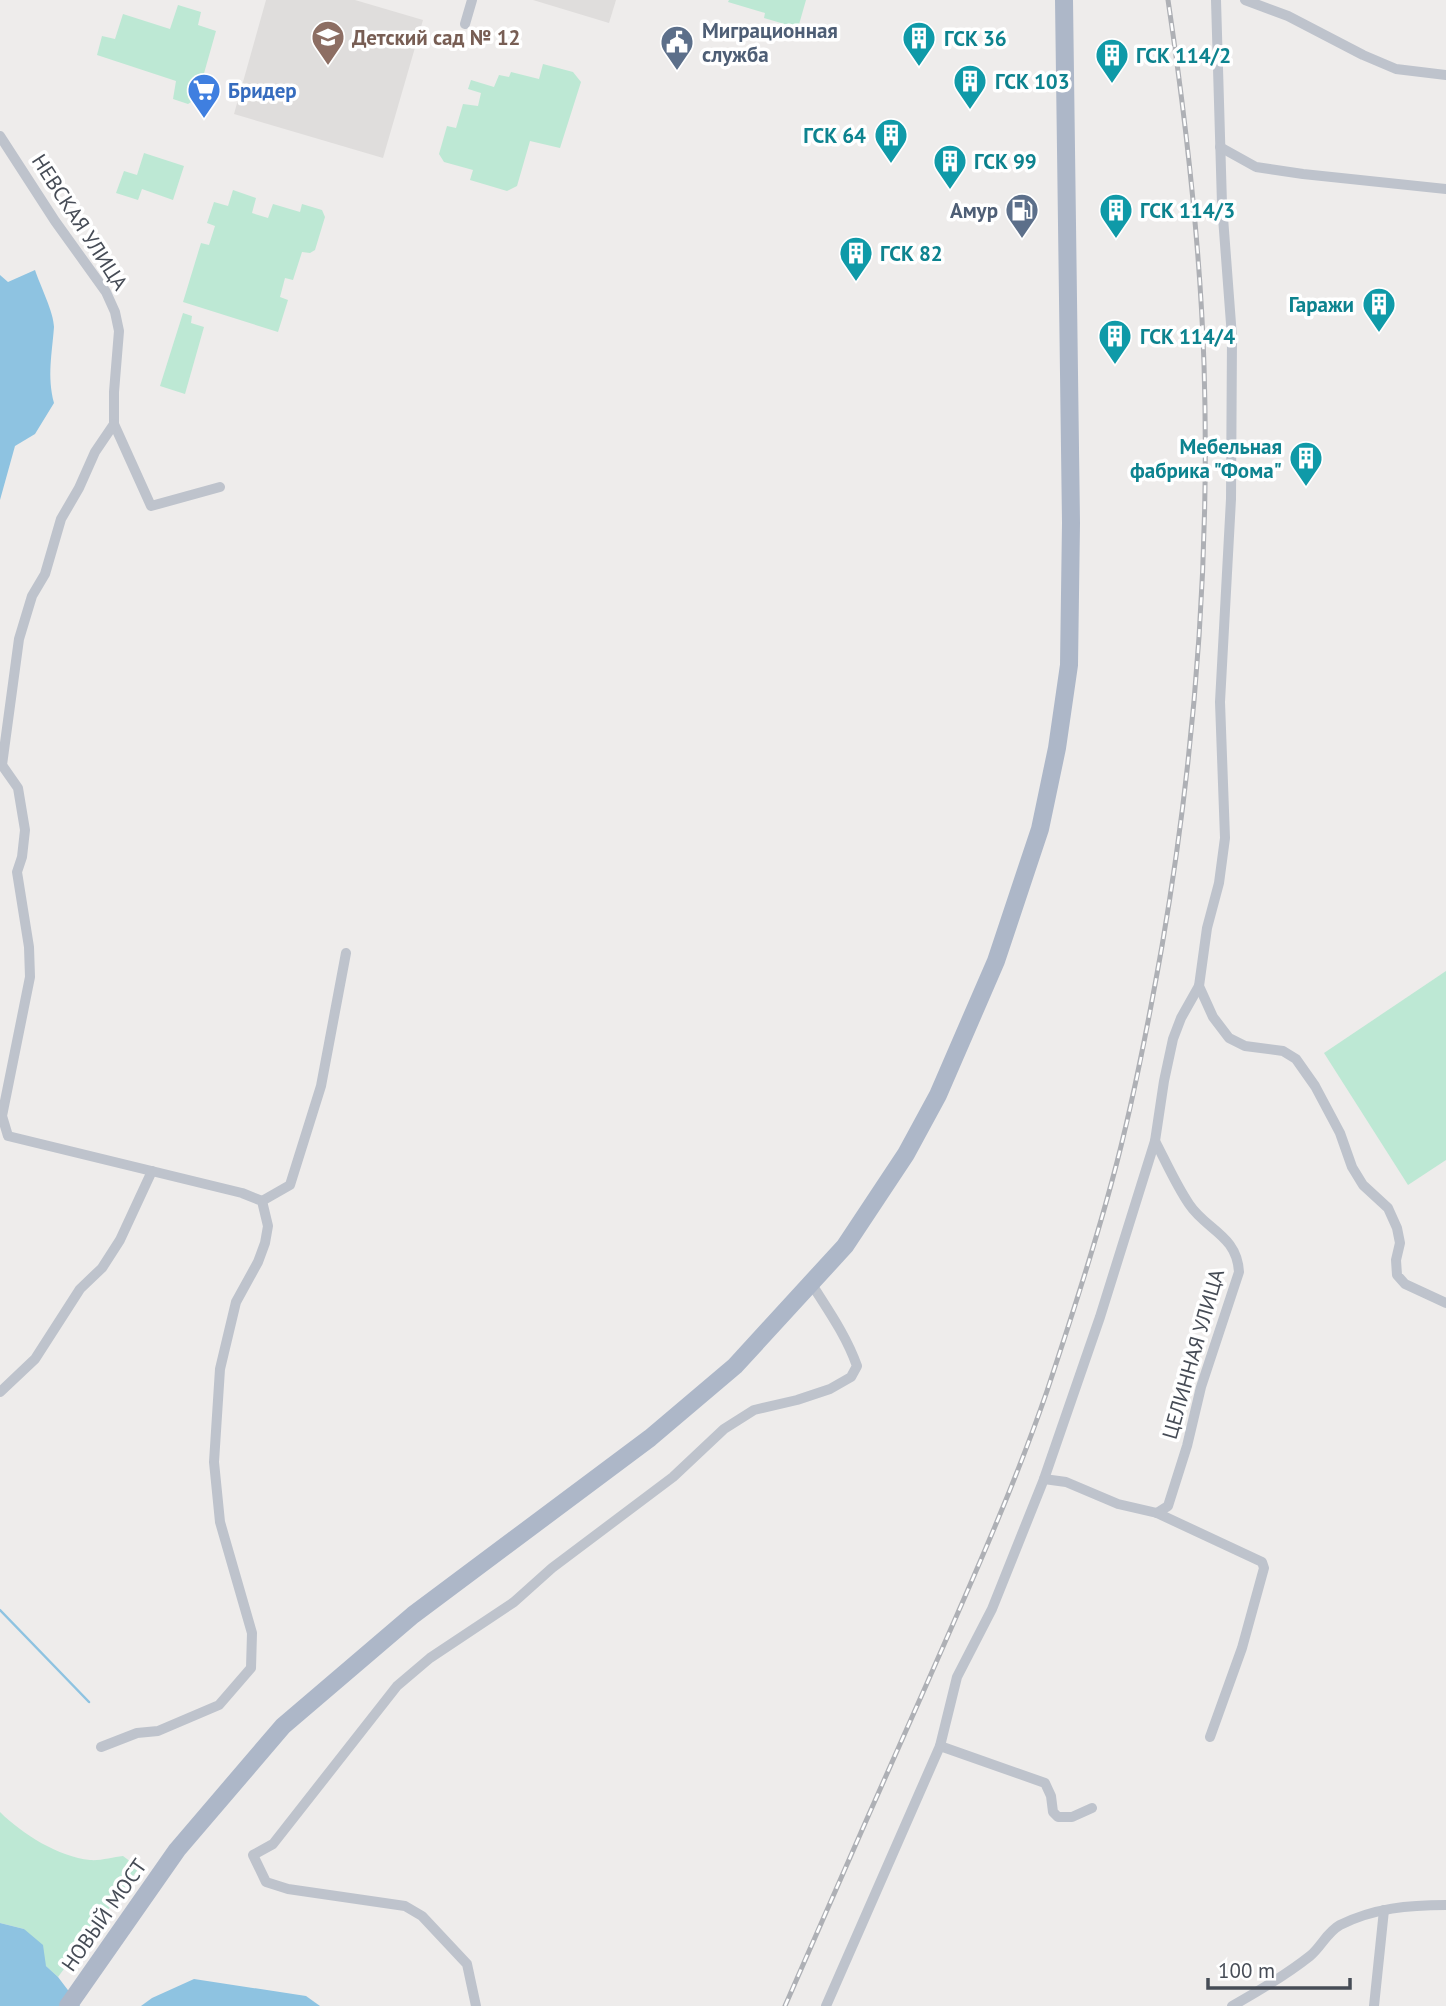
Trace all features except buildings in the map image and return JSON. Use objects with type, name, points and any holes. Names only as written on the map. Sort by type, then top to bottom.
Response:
[{"type":"main road","name":"НОВЫЙ МОСТ","points":[[68,2006],[177,1850],[283,1726],[413,1615],[650,1438],[735,1366],[845,1246],[906,1154],[939,1095],[996,961],[1040,829],[1057,748],[1069,665],[1071,523],[1064,0]]},
{"type":"street","points":[[465,24],[472,0]]},
{"type":"street","points":[[826,2006],[940,1746],[957,1677],[992,1609],[1044,1479],[1100,1317],[1155,1141],[1173,1039],[1199,986],[1207,928],[1219,883],[1225,838],[1220,702],[1231,499],[1232,337],[1220,147],[1216,0]]},
{"type":"street","points":[[1245,0],[1299,21],[1396,69],[1446,75]]},
{"type":"street","name":"НЕВСКАЯ УЛИЦА","points":[[0,136],[55,221],[106,292],[115,312],[120,331],[114,424],[151,506],[220,487]]},
{"type":"street","points":[[1220,147],[1256,167],[1446,189]]},
{"type":"street","points":[[114,424],[95,452],[61,519],[49,563],[33,596],[19,639],[2,765],[18,789],[25,830],[22,858],[17,872],[29,947],[30,977],[2,1116],[8,1136],[242,1193],[262,1201]]},
{"type":"street","points":[[262,1201],[290,1185],[321,1086],[345,953]]},
{"type":"street","points":[[1199,986],[1213,1017],[1228,1038],[1245,1046],[1283,1051],[1296,1059],[1315,1086],[1340,1133],[1352,1167],[1363,1185],[1388,1208],[1400,1243],[1396,1260],[1397,1275],[1405,1284],[1446,1303]]},
{"type":"street","name":"ЦЕЛИННАЯ УЛИЦА","points":[[1155,1141],[1190,1206],[1228,1241],[1238,1259],[1239,1272],[1201,1387],[1187,1447],[1168,1506],[1157,1513]]},
{"type":"street","points":[[0,1392],[35,1359],[80,1289],[102,1268],[120,1240],[152,1171]]},
{"type":"street","points":[[101,1747],[137,1733],[158,1731],[219,1705],[251,1668],[252,1633],[220,1522],[215,1462],[220,1369],[236,1302],[265,1243],[268,1226],[262,1201]]},
{"type":"street","points":[[476,2006],[467,1964],[422,1916],[405,1906],[288,1889],[266,1882],[253,1855],[273,1844],[397,1686],[430,1658],[514,1602],[562,1560],[673,1477],[724,1429],[754,1410],[830,1389],[851,1377],[857,1366],[851,1351],[811,1283]]},
{"type":"street","points":[[1044,1479],[1066,1482],[1118,1504],[1157,1513],[1210,1535],[1224,1545],[1262,1562],[1264,1568],[1242,1648],[1210,1737]]},
{"type":"street","points":[[940,1746],[1045,1783],[1053,1812],[1058,1816],[1072,1816],[1091,1808]]},
{"type":"street","points":[[1232,2006],[1272,1983],[1313,1954],[1338,1926],[1364,1915],[1405,1905],[1446,1905]]},
{"type":"street","points":[[1374,2006],[1384,1910]]},
{"type":"shaded area","name":"Детский сад № 12","points":[[266,0],[355,0],[423,20],[383,158],[234,114]]},
{"type":"shaded area","points":[[533,0],[616,0],[609,23]]},
{"type":"green space","points":[[806,0],[798,28],[764,18],[765,13],[728,2]]},
{"type":"green space","points":[[178,5],[201,12],[198,25],[216,31],[197,98],[188,104],[173,99],[176,81],[97,55],[102,36],[115,39],[123,14],[170,29]]},
{"type":"green space","points":[[543,64],[573,72],[581,82],[560,148],[530,141],[517,186],[507,191],[470,180],[473,170],[444,162],[439,154],[447,126],[456,128],[463,104],[478,106],[481,93],[468,89],[471,80],[494,87],[499,75],[509,77],[511,72],[539,79]]},
{"type":"green space","points":[[144,153],[184,166],[173,200],[142,189],[138,200],[116,193],[124,171],[137,175]]},
{"type":"green space","points":[[233,190],[256,198],[252,213],[268,218],[273,204],[300,212],[302,204],[322,210],[325,217],[315,250],[310,253],[302,252],[293,280],[285,278],[280,297],[288,300],[278,332],[183,302],[201,243],[209,245],[215,226],[207,223],[214,202],[228,206]]},
{"type":"green space","points":[[183,313],[192,316],[191,323],[204,327],[185,394],[160,386]]},
{"type":"green space","points":[[1446,971],[1446,1160],[1408,1185],[1324,1053]]},
{"type":"green space","points":[[0,1812],[30,1836],[66,1854],[94,1860],[123,1856],[139,1868],[58,1977],[46,1966],[24,1929],[0,1923]]},
{"type":"water","points":[[35,270],[54,327],[50,374],[54,403],[35,434],[15,446],[0,500],[0,275],[8,282]]},
{"type":"water","points":[[0,1923],[24,1929],[43,1945],[46,1966],[80,2006],[0,2006]]},
{"type":"water","points":[[194,1979],[306,1996],[320,2006],[141,2006],[152,1998]]},
{"type":"waterway","points":[[0,1610],[89,1702]]},
{"type":"railway","points":[[785,2006],[975,1573],[1034,1428],[1105,1208],[1140,1064],[1174,874],[1183,801],[1198,656],[1205,510],[1204,364],[1196,227],[1168,0]]},
{"type":"place","name":"Детский сад № 12","points":[[328,67]]},
{"type":"place","name":"ГСК 36","points":[[919,68]]},
{"type":"place","name":"Миграционная служба","points":[[677,72]]},
{"type":"place","name":"ГСК 114/2","points":[[1112,85]]},
{"type":"place","name":"ГСК 103","points":[[970,111]]},
{"type":"place","name":"Бридер","points":[[204,120]]},
{"type":"place","name":"ГСК 64","points":[[891,165]]},
{"type":"place","name":"ГСК 99","points":[[950,191]]},
{"type":"place","name":"Амур","points":[[1022,240]]},
{"type":"place","name":"ГСК 114/3","points":[[1116,240]]},
{"type":"place","name":"ГСК 82","points":[[856,283]]},
{"type":"place","name":"Гаражи","points":[[1379,334]]},
{"type":"place","name":"ГСК 114/4","points":[[1115,366]]},
{"type":"place","name":"Мебельная фабрика \"Фома\"","points":[[1306,488]]}]
